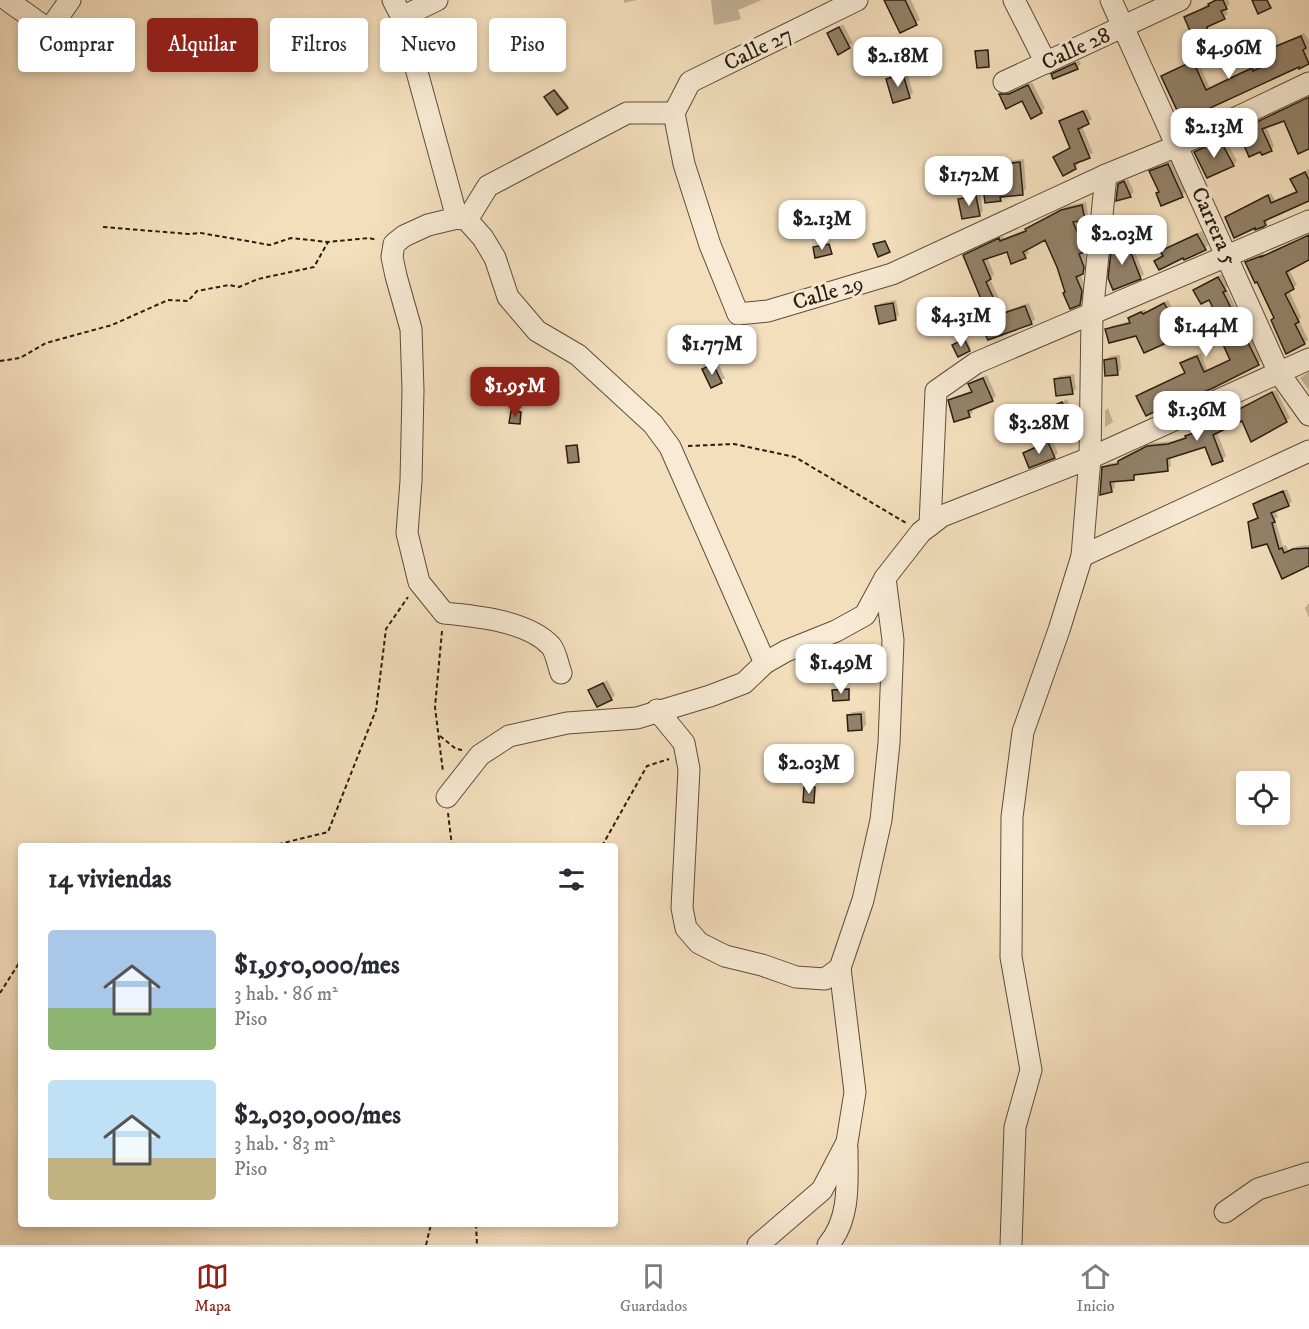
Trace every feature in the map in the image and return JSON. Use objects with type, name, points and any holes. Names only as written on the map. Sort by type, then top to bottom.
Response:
[{"type":"street","points":[[8,0],[49,30],[70,0]]},
{"type":"street","points":[[437,0],[398,9],[462,219],[483,238],[495,258],[508,297],[537,331],[578,355],[653,424],[670,447],[765,663]]},
{"type":"street","name":"Calle 27","points":[[674,113],[690,82],[857,0]]},
{"type":"street","points":[[1014,0],[1046,63]]},
{"type":"street","name":"Carrera 5","points":[[1111,0],[1279,373],[1309,415]]},
{"type":"street","name":"Calle 28","points":[[1004,82],[1180,0]]},
{"type":"street","name":"Calle 29","points":[[674,113],[684,164],[710,245],[738,314],[768,311],[892,274],[1106,175],[1177,146],[1309,83]]},
{"type":"street","points":[[561,673],[552,647],[530,631],[484,617],[444,613],[418,582],[407,533],[411,481],[413,390],[411,329],[396,276],[393,257],[394,244],[404,236],[428,225],[462,219],[488,186],[627,113],[674,113]]},
{"type":"street","points":[[1011,1245],[1014,1127],[1031,1070],[1011,957],[1012,817],[1023,732],[1082,556],[1090,458],[1092,315],[1106,175]]},
{"type":"street","points":[[925,528],[936,392],[976,363],[1309,221]]},
{"type":"street","points":[[447,797],[480,755],[509,736],[567,723],[637,718],[744,683],[765,663],[786,651],[836,631],[866,615],[885,578],[925,528],[942,516],[1090,458],[1309,359]]},
{"type":"street","points":[[1082,556],[1309,451]]},
{"type":"street","points":[[828,1245],[838,1233],[846,1204],[847,1142],[855,1092],[840,969],[863,900],[881,820],[889,743],[893,640],[885,578]]},
{"type":"street","points":[[657,710],[684,743],[689,769],[682,908],[686,928],[699,944],[725,956],[762,964],[796,976],[825,980],[840,969]]},
{"type":"street","points":[[758,1245],[822,1190],[847,1142]]},
{"type":"street","points":[[1226,1212],[1258,1189],[1309,1173]]},
{"type":"path","points":[[104,227],[201,233],[270,245],[291,238],[328,242],[369,238],[394,244]]},
{"type":"path","points":[[0,361],[20,358],[46,343],[112,325],[168,300],[188,301],[197,291],[230,285],[239,287],[258,279],[314,267],[328,242]]},
{"type":"path","points":[[670,447],[734,444],[795,458],[925,528]]},
{"type":"path","points":[[282,843],[328,831],[376,710],[386,629],[418,582]]},
{"type":"path","points":[[444,613],[435,707],[452,843]]},
{"type":"path","points":[[438,735],[456,749],[480,755]]},
{"type":"path","points":[[604,843],[647,766],[680,754],[684,743]]},
{"type":"path","points":[[0,993],[18,965]]},
{"type":"path","points":[[426,1245],[429,1227]]},
{"type":"path","points":[[476,1227],[477,1245]]},
{"type":"building","points":[[884,0],[905,0],[917,25],[900,33]]},
{"type":"building","points":[[1216,0],[1223,0],[1227,9],[1221,11],[1225,19],[1207,27],[1208,31],[1193,38],[1184,17],[1209,6],[1208,4]]},
{"type":"building","points":[[1252,0],[1267,0],[1271,8],[1258,14]]},
{"type":"building","points":[[839,27],[850,48],[838,55],[827,33]]},
{"type":"building","points":[[1301,36],[1306,48],[1303,50],[1309,64],[1182,121],[1161,76],[1193,61],[1206,90],[1252,68],[1253,71],[1275,61],[1269,49]]},
{"type":"building","points":[[988,50],[989,67],[977,68],[975,51]]},
{"type":"building","points":[[1075,63],[1078,69],[1053,79],[1051,74]]},
{"type":"building","points":[[903,74],[910,98],[893,103],[886,79]]},
{"type":"building","points":[[1028,85],[1042,113],[1031,119],[1022,101],[1006,109],[999,94],[1009,94]]},
{"type":"building","points":[[554,90],[568,108],[557,115],[544,97]]},
{"type":"building","points":[[1309,97],[1309,149],[1298,154],[1284,121],[1262,129],[1272,151],[1262,155],[1260,152],[1249,157],[1238,131]]},
{"type":"building","points":[[1083,111],[1089,124],[1078,129],[1090,158],[1074,164],[1076,169],[1063,176],[1053,157],[1070,148],[1059,121]]},
{"type":"building","points":[[1220,140],[1234,166],[1207,178],[1194,152]]},
{"type":"building","points":[[1020,162],[1023,195],[1000,197],[1001,201],[985,203],[982,177],[1005,174],[1004,164]]},
{"type":"building","points":[[1168,164],[1183,197],[1161,206],[1156,193],[1159,192],[1149,171]]},
{"type":"building","points":[[1305,172],[1309,180],[1309,201],[1264,221],[1266,225],[1263,227],[1255,230],[1255,228],[1234,238],[1225,217],[1268,195],[1271,203],[1297,192],[1290,179]]},
{"type":"building","points":[[1124,181],[1131,197],[1116,201],[1118,184]]},
{"type":"building","points":[[976,196],[980,216],[962,219],[958,199]]},
{"type":"building","points":[[1082,205],[1085,220],[1073,222],[1086,251],[1079,254],[1084,267],[1083,274],[1076,277],[1082,291],[1080,305],[1070,309],[1063,293],[1065,292],[1057,267],[1045,240],[1023,252],[1026,258],[1011,264],[1007,252],[983,260],[991,279],[986,282],[1001,314],[1025,306],[1032,324],[988,340],[970,304],[981,299],[963,255],[999,238],[1000,241],[1026,231],[1025,229],[1061,210]]},
{"type":"building","points":[[1197,234],[1206,250],[1159,270],[1154,261],[1163,256],[1160,251]]},
{"type":"building","points":[[1309,235],[1309,260],[1286,272],[1294,289],[1285,294],[1299,322],[1295,324],[1305,344],[1286,354],[1271,320],[1274,318],[1245,262]]},
{"type":"building","points":[[1126,240],[1141,279],[1113,290],[1108,278],[1112,242]]},
{"type":"building","points":[[885,241],[890,252],[878,257],[873,244]]},
{"type":"building","points":[[829,244],[832,254],[815,258],[813,247]]},
{"type":"building","points":[[1218,277],[1226,291],[1223,292],[1259,365],[1213,388],[1173,406],[1172,403],[1146,416],[1136,396],[1185,373],[1180,363],[1197,356],[1204,372],[1230,360],[1217,331],[1223,328],[1209,300],[1201,304],[1193,290]]},
{"type":"building","points":[[893,303],[896,320],[879,324],[875,306]]},
{"type":"building","points":[[1164,303],[1178,328],[1161,337],[1164,344],[1144,353],[1136,336],[1109,343],[1105,329],[1130,323],[1128,318],[1141,312],[1143,314]]},
{"type":"building","points":[[964,339],[970,351],[958,357],[952,345]]},
{"type":"building","points":[[1116,358],[1118,375],[1105,376],[1104,360]]},
{"type":"building","points":[[713,364],[722,383],[711,388],[702,369]]},
{"type":"building","points":[[1070,377],[1073,394],[1056,396],[1054,379]]},
{"type":"building","points":[[983,378],[993,401],[968,411],[970,417],[954,422],[948,400],[972,392],[968,384]]},
{"type":"building","points":[[1272,392],[1287,422],[1251,442],[1242,421],[1213,435],[1223,461],[1212,465],[1205,447],[1167,459],[1168,471],[1134,475],[1134,480],[1110,482],[1112,492],[1100,495],[1102,467],[1118,464],[1118,461],[1147,446],[1168,444],[1186,438],[1185,436],[1200,431],[1197,424],[1208,420],[1209,422],[1225,414],[1226,416]]},
{"type":"building","points":[[1062,402],[1068,414],[1051,421],[1046,409]]},
{"type":"building","points":[[511,411],[521,412],[520,424],[509,423]]},
{"type":"building","points":[[1048,442],[1055,458],[1029,468],[1023,453]]},
{"type":"building","points":[[577,445],[579,462],[568,463],[566,446]]},
{"type":"building","points":[[1283,491],[1289,506],[1271,513],[1275,522],[1272,523],[1279,549],[1282,548],[1284,553],[1293,549],[1309,548],[1309,566],[1282,579],[1267,544],[1252,548],[1248,522],[1258,518],[1253,504]]},
{"type":"building","points":[[603,683],[612,700],[597,707],[588,690]]},
{"type":"building","points":[[849,689],[849,700],[833,701],[832,690]]},
{"type":"building","points":[[861,714],[862,730],[848,731],[847,715]]},
{"type":"building","points":[[804,787],[815,787],[814,803],[803,802]]}]
